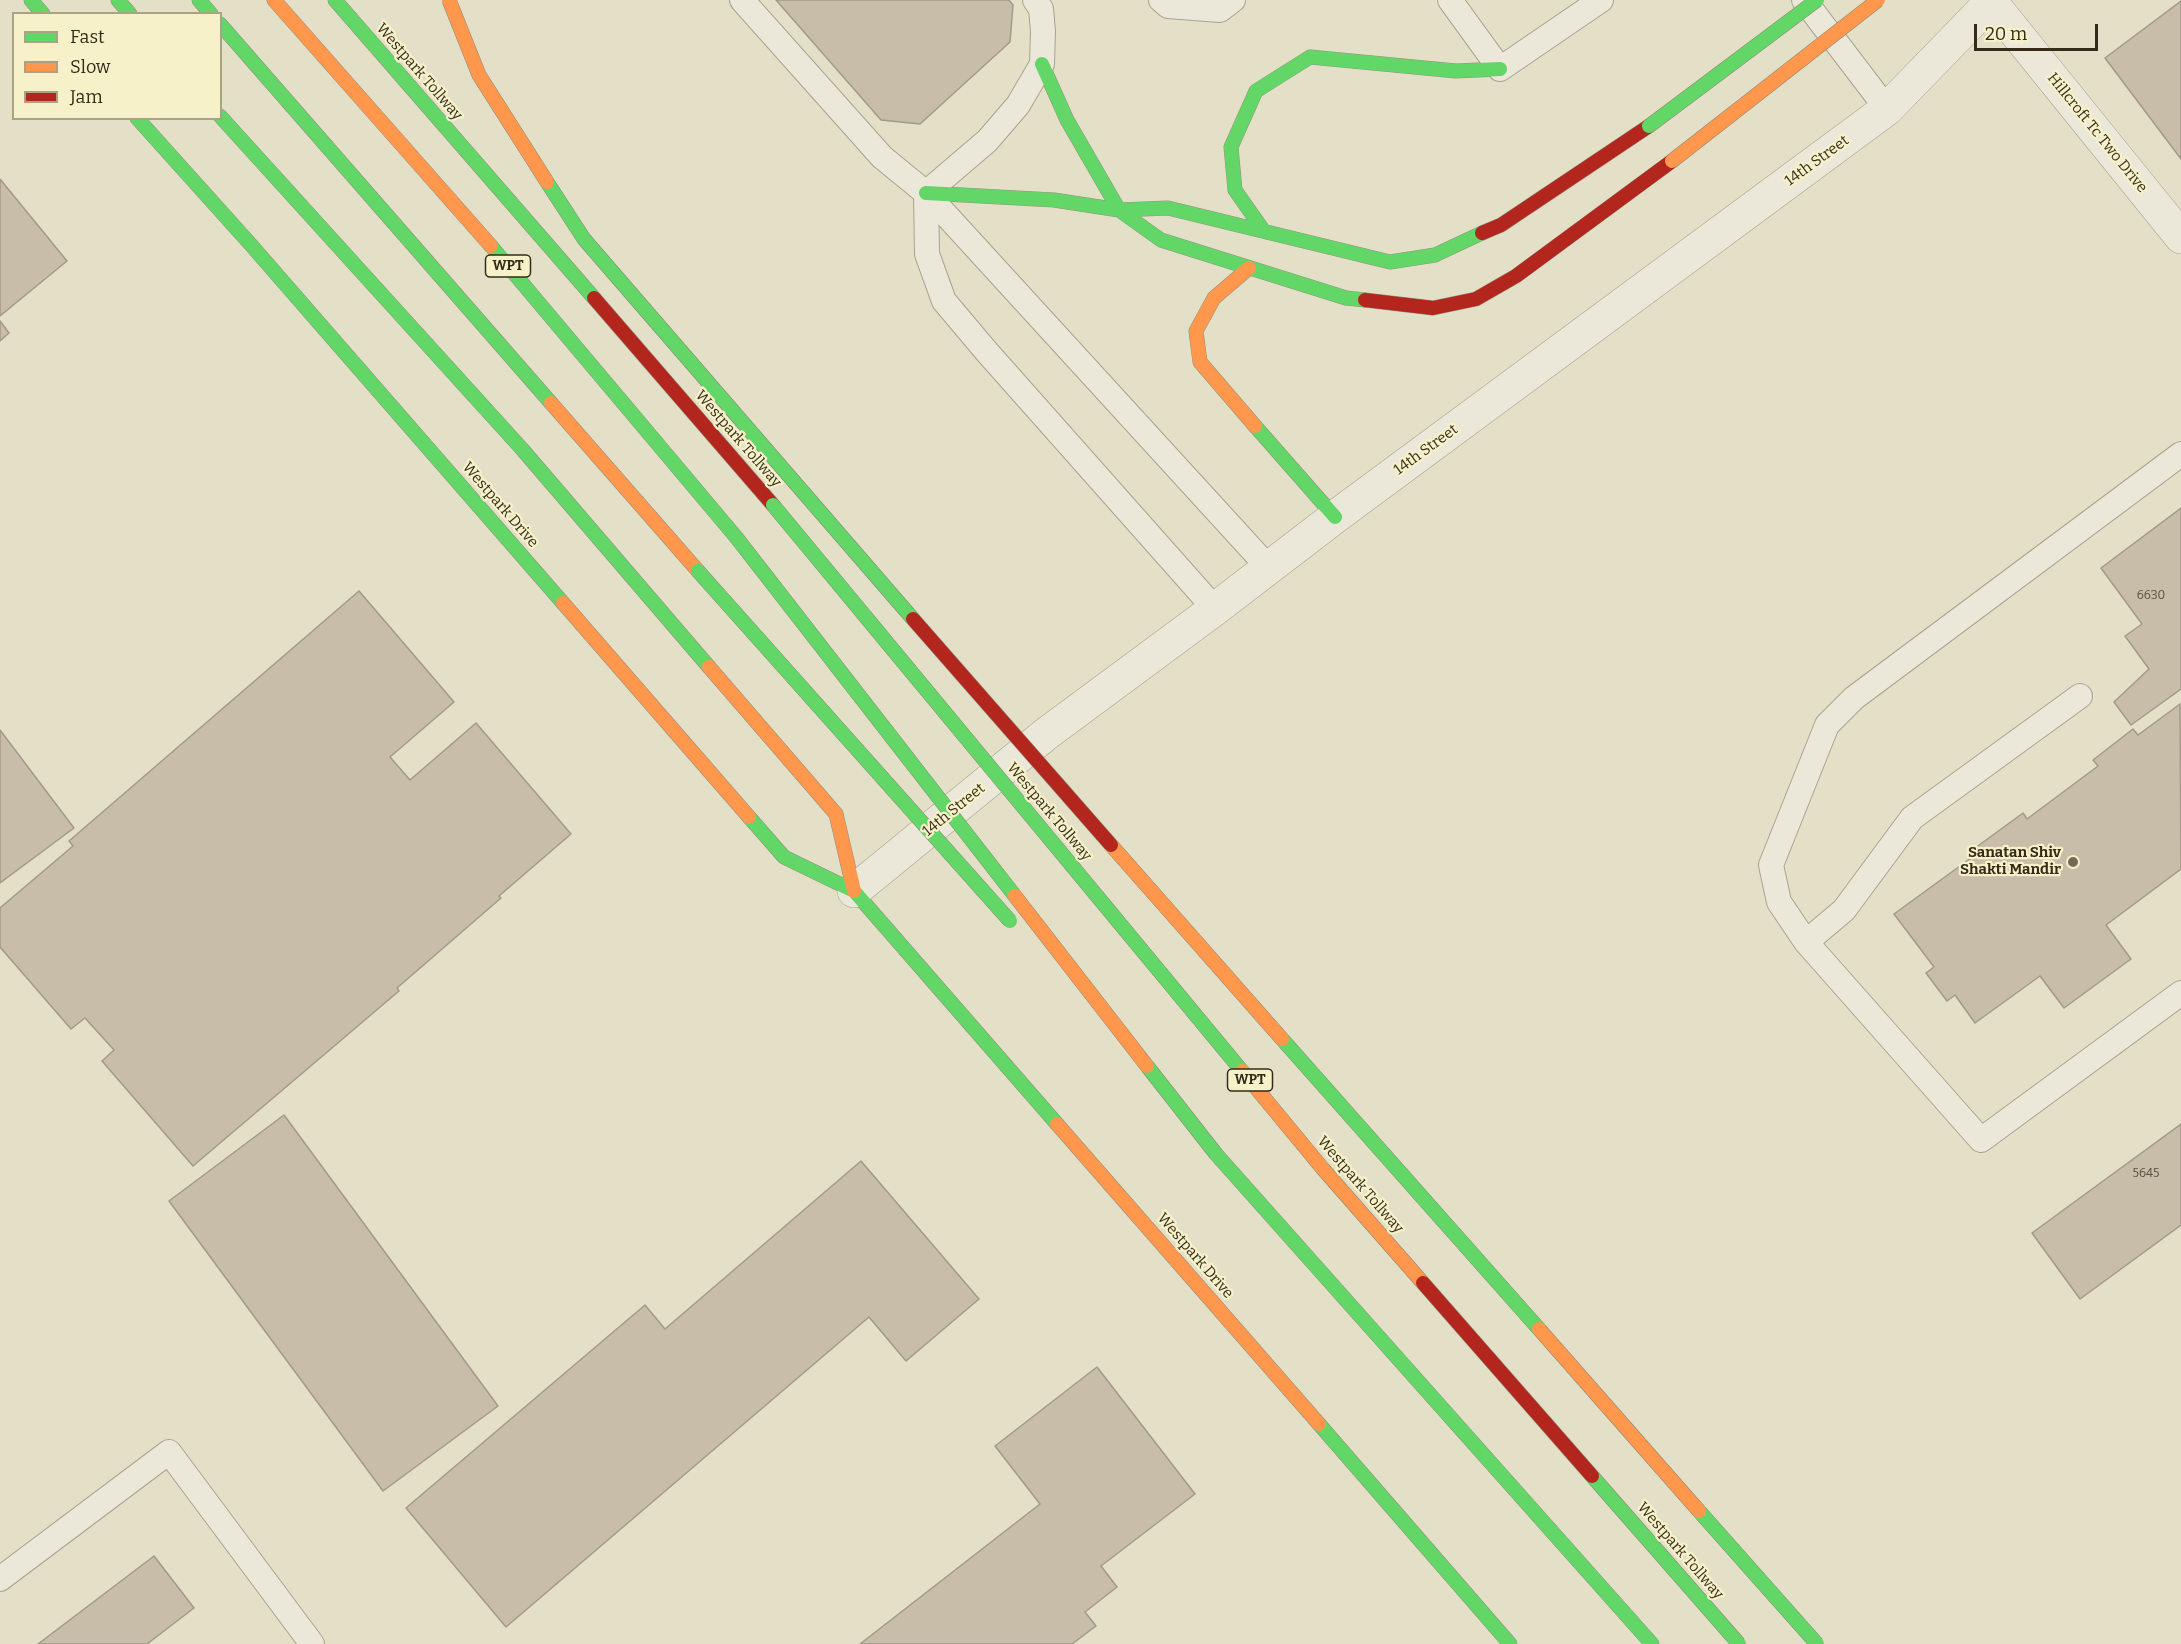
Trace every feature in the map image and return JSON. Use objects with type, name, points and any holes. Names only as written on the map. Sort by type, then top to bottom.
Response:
[{"type":"main road","points":[[31,0],[41,12]]},
{"type":"main road","points":[[118,0],[128,12]]},
{"type":"main road","points":[[199,0],[209,12]]},
{"type":"main road","name":"WPT","points":[[274,0],[480,233],[736,537],[1216,1154],[1652,1644]]},
{"type":"main road","name":"Westpark Tollway","points":[[335,0],[773,505],[1323,1169],[1740,1644]]},
{"type":"main road","points":[[449,0],[479,75],[584,239],[1004,724],[1817,1644]]},
{"type":"main road","points":[[926,193],[1054,200],[1119,210],[1168,208],[1389,262],[1435,255],[1501,225],[1648,126],[1818,0]]},
{"type":"main road","points":[[1042,64],[1067,120],[1119,210],[1161,240],[1346,298],[1433,308],[1476,299],[1516,276],[1672,161],[1878,0]]},
{"type":"main road","points":[[222,26],[698,571],[1017,929]]},
{"type":"main road","points":[[1263,230],[1235,190],[1231,147],[1256,91],[1310,57],[1456,71],[1500,69]]},
{"type":"main road","name":"Westpark Drive","points":[[222,118],[522,449],[836,814],[854,891]]},
{"type":"main road","name":"Westpark Drive","points":[[139,120],[260,255],[784,857],[854,891],[1510,1644]]},
{"type":"main road","points":[[1249,268],[1214,298],[1196,331],[1200,362],[1335,517]]},
{"type":"main road","points":[[1073,992],[1216,1154]]},
{"type":"street","name":"14th Street","points":[[854,891],[1046,734],[1335,517],[1887,110],[1992,1]]},
{"type":"street","name":"Hillcroft Tc Two Drive","points":[[1992,1],[2181,237]]},
{"type":"lane","points":[[742,0],[882,157],[926,193],[1268,567]]},
{"type":"lane","points":[[926,193],[987,141],[1018,105],[1042,64],[1041,9],[1035,0]]},
{"type":"lane","points":[[1161,0],[1168,6],[1220,10],[1233,0]]},
{"type":"lane","points":[[1450,0],[1500,69],[1601,0]]},
{"type":"lane","points":[[1804,0],[1887,110]]},
{"type":"lane","points":[[926,193],[927,254],[944,301],[1215,609]]},
{"type":"lane","points":[[2181,454],[1854,698],[1827,725],[1771,865],[1779,902],[1806,942],[1981,1140],[2181,993]]},
{"type":"lane","points":[[1806,942],[1844,910],[1912,818],[2080,696]]},
{"type":"lane","points":[[0,1579],[169,1452],[312,1644]]},
{"type":"building","points":[[776,0],[1009,0],[1013,5],[1010,42],[920,124],[881,120]]},
{"type":"building","points":[[2181,1],[2181,159],[2105,58]]},
{"type":"building","points":[[0,179],[67,261],[0,316]]},
{"type":"building","points":[[0,321],[9,333],[0,341]]},
{"type":"building","points":[[2181,508],[2181,689],[2131,725],[2114,702],[2149,669],[2125,636],[2142,624],[2101,568]]},
{"type":"building","points":[[359,591],[454,702],[390,757],[410,780],[476,723],[571,834],[397,988],[399,991],[193,1166],[102,1061],[114,1050],[85,1018],[71,1029],[0,947],[0,908],[73,846],[69,841]]},
{"type":"building","name":"Sanatan Shiv Shakti Mandir","points":[[2180,704],[2181,869],[2106,925],[2131,959],[2064,1008],[2040,976],[1975,1023],[1955,995],[1947,1001],[1926,973],[1934,967],[1894,914],[1975,855],[1971,851],[2023,813],[2027,819],[2098,766],[2093,760],[2133,729],[2138,735]]},
{"type":"building","points":[[0,730],[74,828],[0,883]]},
{"type":"building","points":[[284,1115],[498,1406],[383,1491],[169,1201]]},
{"type":"building","points":[[2181,1124],[2181,1225],[2080,1299],[2032,1233]]},
{"type":"building","points":[[861,1161],[979,1299],[906,1361],[869,1317],[506,1627],[406,1508],[645,1305],[665,1329]]},
{"type":"building","points":[[1097,1367],[1195,1494],[1101,1566],[1117,1587],[1085,1612],[1096,1626],[1072,1644],[860,1644],[1040,1504],[995,1446]]},
{"type":"building","points":[[154,1556],[194,1608],[147,1644],[38,1644]]},
{"type":"traffic: fast","points":[[31,0],[41,12]]},
{"type":"traffic: fast","points":[[118,0],[128,12]]},
{"type":"traffic: fast","points":[[199,0],[209,12]]},
{"type":"traffic: fast","points":[[335,0],[594,298]]},
{"type":"traffic: fast","points":[[1649,126],[1817,0]]},
{"type":"traffic: fast","points":[[222,26],[551,403]]},
{"type":"traffic: fast","points":[[1263,230],[1235,190],[1231,147],[1256,91],[1310,57],[1456,71],[1500,69]]},
{"type":"traffic: fast","points":[[1042,64],[1067,120],[1119,210],[1161,240],[1346,298],[1365,300]]},
{"type":"traffic: fast","points":[[222,118],[522,449],[709,667]]},
{"type":"traffic: fast","points":[[139,120],[252,246],[563,603]]},
{"type":"traffic: fast","points":[[547,182],[584,239],[913,619]]},
{"type":"traffic: fast","points":[[926,193],[1054,200],[1119,210],[1168,208],[1390,262],[1435,255],[1482,233]]},
{"type":"traffic: fast","points":[[491,246],[736,537]]},
{"type":"traffic: fast","points":[[1255,426],[1335,517]]},
{"type":"traffic: fast","points":[[773,505],[1242,1071]]},
{"type":"traffic: fast","points":[[736,537],[1015,896]]},
{"type":"traffic: fast","points":[[698,571],[1010,921]]},
{"type":"traffic: fast","points":[[749,817],[784,857],[854,891],[1057,1124]]},
{"type":"traffic: fast","points":[[1282,1039],[1539,1329]]},
{"type":"traffic: fast","points":[[1147,1066],[1216,1154]]},
{"type":"traffic: fast","points":[[1216,1154],[1652,1644]]},
{"type":"traffic: fast","points":[[1319,1424],[1510,1644]]},
{"type":"traffic: fast","points":[[1592,1476],[1739,1644]]},
{"type":"traffic: fast","points":[[1699,1511],[1817,1644]]},
{"type":"traffic: slow","points":[[274,0],[491,246]]},
{"type":"traffic: slow","points":[[449,0],[479,75],[547,182]]},
{"type":"traffic: slow","points":[[1672,161],[1878,0]]},
{"type":"traffic: slow","points":[[1249,268],[1214,298],[1196,331],[1200,362],[1255,426]]},
{"type":"traffic: slow","points":[[551,403],[698,571]]},
{"type":"traffic: slow","points":[[563,603],[749,817]]},
{"type":"traffic: slow","points":[[709,667],[836,814],[854,891]]},
{"type":"traffic: slow","points":[[1111,845],[1282,1039]]},
{"type":"traffic: slow","points":[[1015,896],[1147,1066]]},
{"type":"traffic: slow","points":[[1242,1071],[1323,1169],[1423,1283]]},
{"type":"traffic: slow","points":[[1057,1124],[1319,1424]]},
{"type":"traffic: slow","points":[[1539,1329],[1699,1511]]},
{"type":"traffic: jam","points":[[1482,233],[1501,225],[1649,126]]},
{"type":"traffic: jam","points":[[1365,300],[1433,308],[1476,299],[1516,276],[1672,161]]},
{"type":"traffic: jam","points":[[594,298],[773,505]]},
{"type":"traffic: jam","points":[[913,619],[1111,845]]},
{"type":"traffic: jam","points":[[1423,1283],[1592,1476]]},
{"type":"place","name":"Sanatan Shiv Shakti Mandir","points":[[2073,862]]}]
